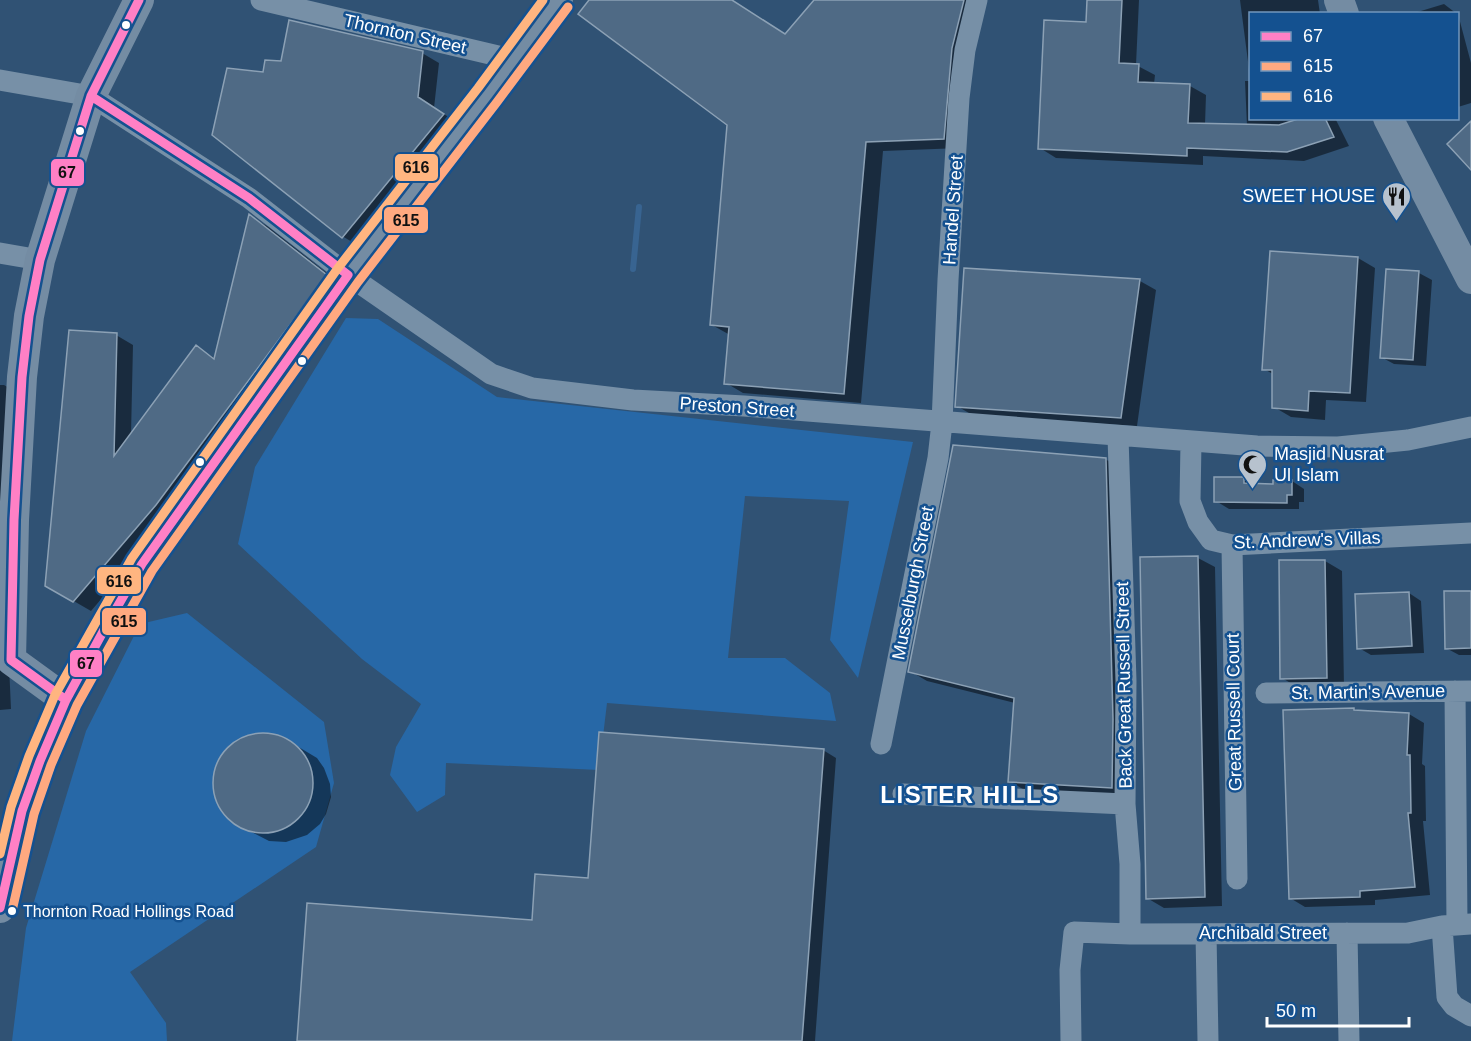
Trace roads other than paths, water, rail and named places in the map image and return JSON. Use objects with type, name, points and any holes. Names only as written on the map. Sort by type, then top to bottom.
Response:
[{"type":"main road","points":[[66,700],[11,660],[7,520],[29,316],[40,260],[92,96],[139,0]]},
{"type":"main road","points":[[0,908],[22,811],[40,761],[66,700],[142,564],[348,275],[515,60],[558,0]]},
{"type":"main road","points":[[1389,120],[1471,279]]},
{"type":"street","name":"Thornton Street","points":[[261,0],[515,60]]},
{"type":"street","name":"Handel Street","points":[[942,423],[959,98],[965,50],[977,0]]},
{"type":"street","points":[[0,80],[92,96]]},
{"type":"street","name":"Preston Street","points":[[92,96],[249,198],[348,275],[491,374],[532,388],[633,400],[1257,446],[1338,447],[1408,440],[1471,427]]},
{"type":"street","points":[[0,253],[40,260]]},
{"type":"street","name":"Musselburgh Street","points":[[881,744],[938,458],[942,423]]},
{"type":"street","name":"Back Great Russell Street","points":[[1118,437],[1126,681],[1125,804],[1130,864],[1130,934]]},
{"type":"street","name":"St. Andrew's Villas","points":[[1191,442],[1190,501],[1198,522],[1211,540],[1232,546],[1471,533]]},
{"type":"street","name":"Great Russell Court","points":[[1232,546],[1250,693],[1237,879]]},
{"type":"street","points":[[1463,691],[1457,925],[1447,997],[1454,1006],[1471,1016]]},
{"type":"street","name":"St. Martin's Avenue","points":[[1250,693],[1463,691]]},
{"type":"street","points":[[903,794],[1125,804]]},
{"type":"street","name":"Archibald Street","points":[[1071,1041],[1070,950],[1074,932],[1130,934],[1408,933],[1457,925]]},
{"type":"street","points":[[1347,933],[1349,1041]]},
{"type":"street","points":[[1206,934],[1208,1041]]},
{"type":"waterway","points":[[633,269],[639,207]]},
{"type":"place","name":"SWEET HOUSE","points":[[1396,222]]},
{"type":"place","name":"Masjid Nusrat Ul Islam","points":[[1253,490]]},
{"type":"place","name":"Thornton Road Hollings Road","points":[[12,911]]},
{"type":"district","name":"LISTER HILLS","points":[[970,795]]}]
